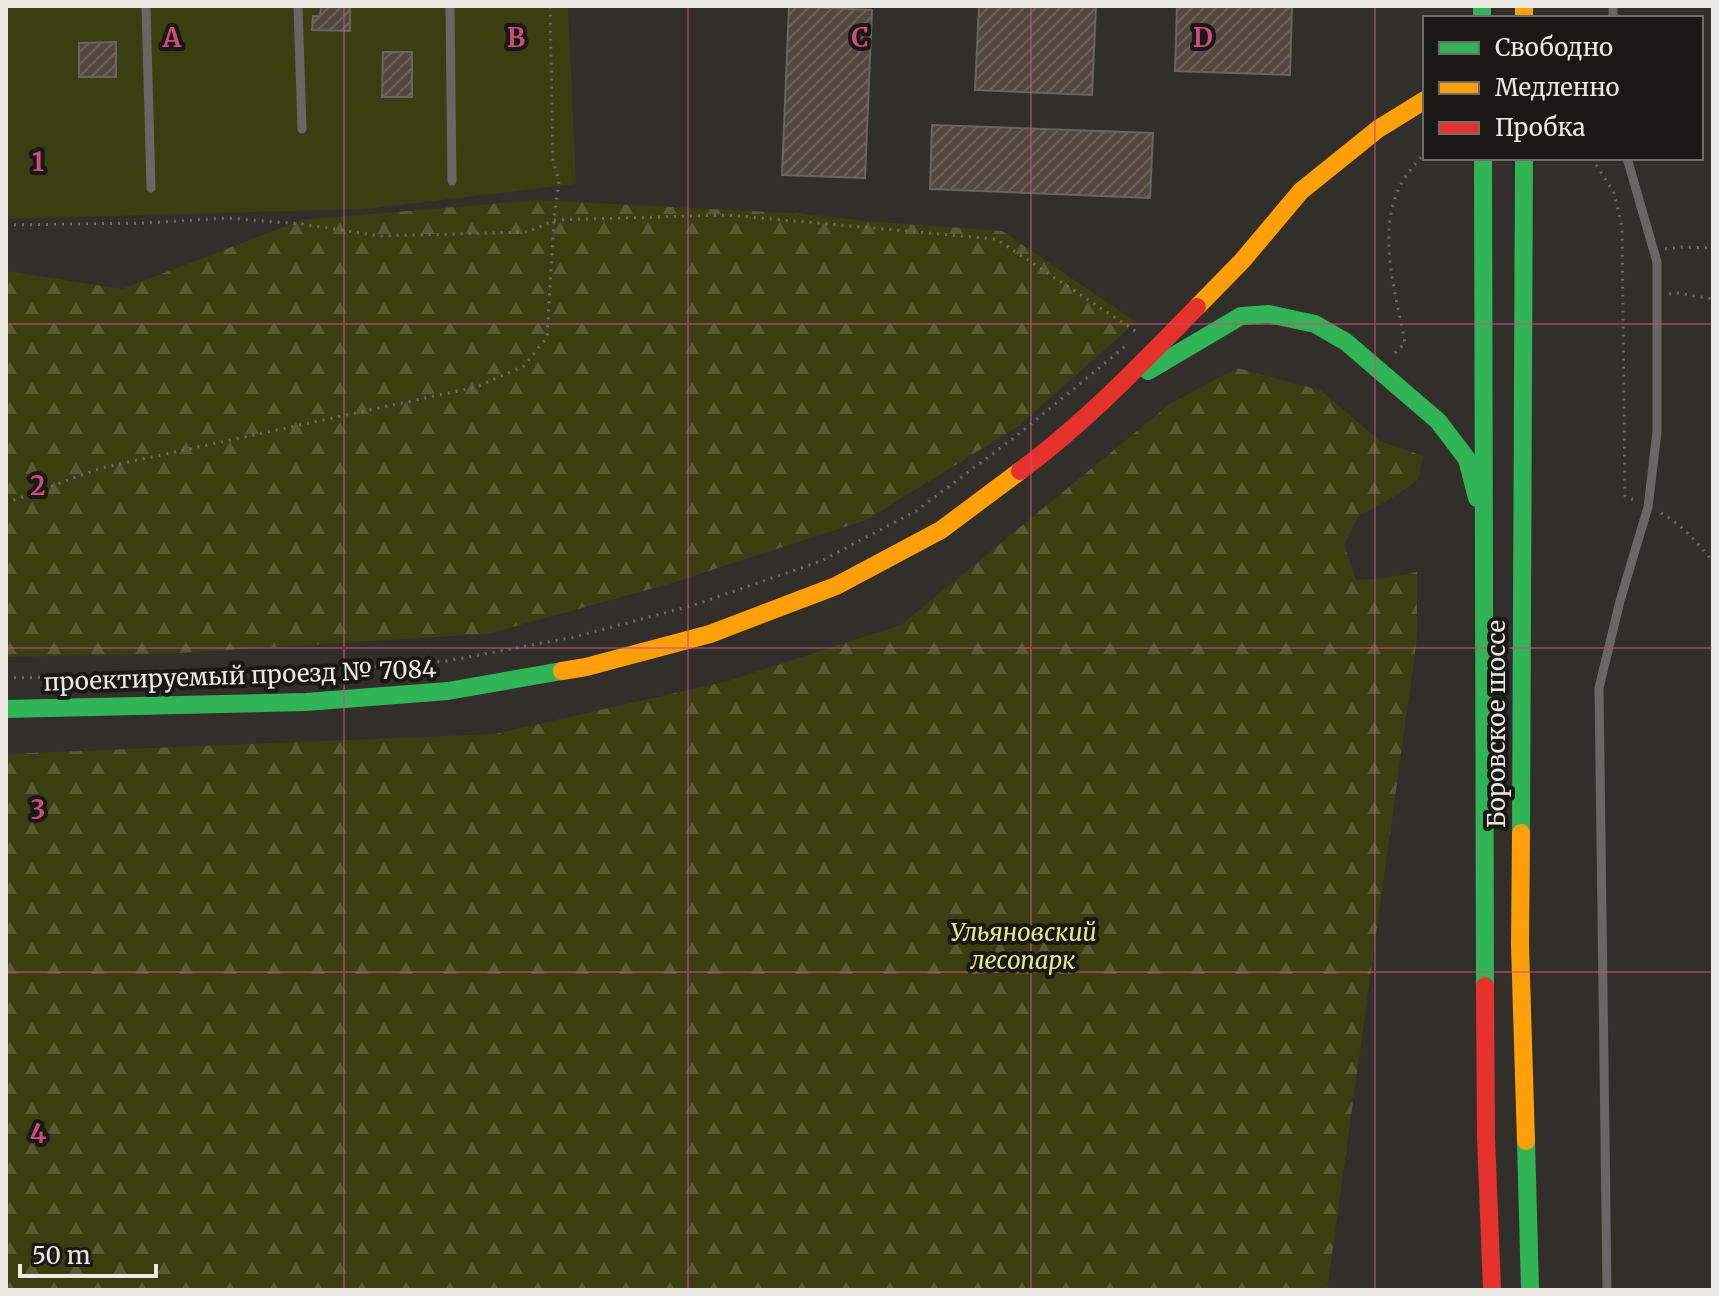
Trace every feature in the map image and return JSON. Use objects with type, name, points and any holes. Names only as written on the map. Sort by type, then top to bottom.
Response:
[{"type":"main road","name":"проектируемый проезд № 7084","points":[[6,709],[306,702],[448,691],[586,667],[710,634],[836,586],[941,530],[1046,452],[1117,389],[1242,261],[1301,191],[1378,129],[1423,101]]},
{"type":"main road","name":"Боровское шоссе","points":[[1483,160],[1486,1137],[1492,1290]]},
{"type":"main road","name":"Боровское шоссе","points":[[1524,160],[1520,945],[1530,1290]]},
{"type":"main road","name":"проектируемый проезд № 7084","points":[[1117,389],[1241,316],[1269,314],[1315,324],[1346,342],[1438,421],[1467,459],[1483,522]]},
{"type":"lane","points":[[146,6],[151,188]]},
{"type":"lane","points":[[298,6],[302,129]]},
{"type":"lane","points":[[450,6],[452,181]]},
{"type":"lane","points":[[1607,1290],[1599,688],[1620,601],[1648,507],[1657,432],[1657,262],[1628,160]]},
{"type":"path","points":[[6,503],[101,468],[476,387],[524,366],[547,337],[559,181],[553,161],[550,6]]},
{"type":"path","points":[[1389,359],[1405,343],[1388,240],[1390,219],[1398,190],[1423,155]]},
{"type":"path","points":[[1593,160],[1609,184],[1622,228],[1625,496],[1675,521],[1713,562]]},
{"type":"path","points":[[6,225],[145,223],[227,218],[302,224],[379,236],[528,232],[554,220],[727,215],[996,239],[1140,334]]},
{"type":"path","points":[[1654,251],[1680,247],[1713,248]]},
{"type":"path","points":[[1657,295],[1677,293],[1713,299]]},
{"type":"path","points":[[6,678],[303,672],[447,661],[574,637],[691,606],[821,561],[916,511],[1015,437],[1129,343]]},
{"type":"green space","points":[[6,6],[568,6],[576,184],[366,209],[6,219]]},
{"type":"green space","points":[[536,200],[805,214],[1002,231],[1136,322],[1017,427],[866,520],[672,583],[487,634],[179,653],[6,657],[6,271],[122,289],[302,220]]},
{"type":"green space","name":"Ульяновский лесопарк","points":[[1237,368],[1320,390],[1380,441],[1423,456],[1418,480],[1358,516],[1344,545],[1356,580],[1417,572],[1417,638],[1327,1290],[6,1290],[6,754],[495,734],[728,681],[901,625],[1170,404]]},
{"type":"building","points":[[321,6],[350,6],[350,31],[312,30],[313,16],[320,16]]},
{"type":"building","points":[[789,6],[872,10],[865,178],[782,175]]},
{"type":"building","points":[[979,6],[1096,6],[1092,95],[975,90]]},
{"type":"building","points":[[1177,6],[1292,6],[1290,75],[1175,71]]},
{"type":"building","points":[[116,42],[116,77],[79,77],[79,43]]},
{"type":"building","points":[[383,52],[412,52],[412,97],[382,97]]},
{"type":"building","points":[[932,125],[1153,133],[1150,198],[930,189]]},
{"type":"traffic: fast","points":[[1482,6],[1482,16]]},
{"type":"traffic: fast","points":[[1483,160],[1485,986]]},
{"type":"traffic: fast","points":[[1521,833],[1524,160]]},
{"type":"traffic: fast","points":[[1148,371],[1241,316],[1269,314],[1315,324],[1346,342],[1438,421],[1467,459],[1477,498]]},
{"type":"traffic: fast","points":[[6,709],[306,702],[448,691],[562,671]]},
{"type":"traffic: fast","points":[[1526,1141],[1530,1290]]},
{"type":"traffic: slow","points":[[1524,6],[1524,16]]},
{"type":"traffic: slow","points":[[1197,307],[1242,261],[1301,191],[1378,129],[1423,101]]},
{"type":"traffic: slow","points":[[562,671],[710,634],[836,586],[941,530],[1020,471]]},
{"type":"traffic: slow","points":[[1521,833],[1520,945],[1526,1141]]},
{"type":"traffic: jam","points":[[1020,471],[1090,413],[1197,307]]},
{"type":"traffic: jam","points":[[1485,986],[1486,1137],[1492,1290]]}]
